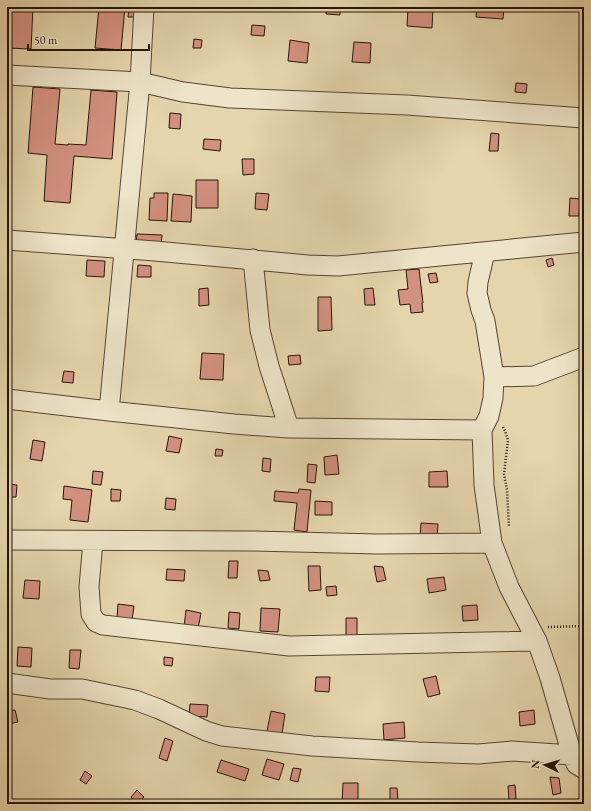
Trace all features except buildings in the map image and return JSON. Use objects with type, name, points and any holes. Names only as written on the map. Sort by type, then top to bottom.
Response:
[{"type":"street","points":[[109,411],[140,82],[144,7]]},
{"type":"street","points":[[7,75],[140,82],[183,92],[230,98],[407,105],[584,118]]},
{"type":"street","points":[[7,240],[125,248],[308,265],[338,266],[584,242]]},
{"type":"street","points":[[485,252],[477,293],[485,320],[494,377],[493,398],[485,423],[484,485],[492,543],[509,587],[540,634],[550,678],[572,755],[576,764],[584,769]]},
{"type":"street","points":[[253,259],[260,330],[269,366],[289,428]]},
{"type":"street","points":[[494,377],[534,376],[584,357]]},
{"type":"street","points":[[7,399],[234,424],[289,428],[485,423]]},
{"type":"street","points":[[7,540],[252,541],[378,544],[492,543]]},
{"type":"street","points":[[93,540],[89,587],[91,614],[96,622],[103,625],[289,646],[540,634]]},
{"type":"street","points":[[7,683],[50,689],[82,689],[135,700],[222,736],[312,746],[418,752],[478,754],[512,751],[572,755]]},
{"type":"path","points":[[485,423],[499,422],[506,431],[508,440],[504,474],[507,490],[509,531]]},
{"type":"path","points":[[540,634],[551,627],[584,626]]}]
